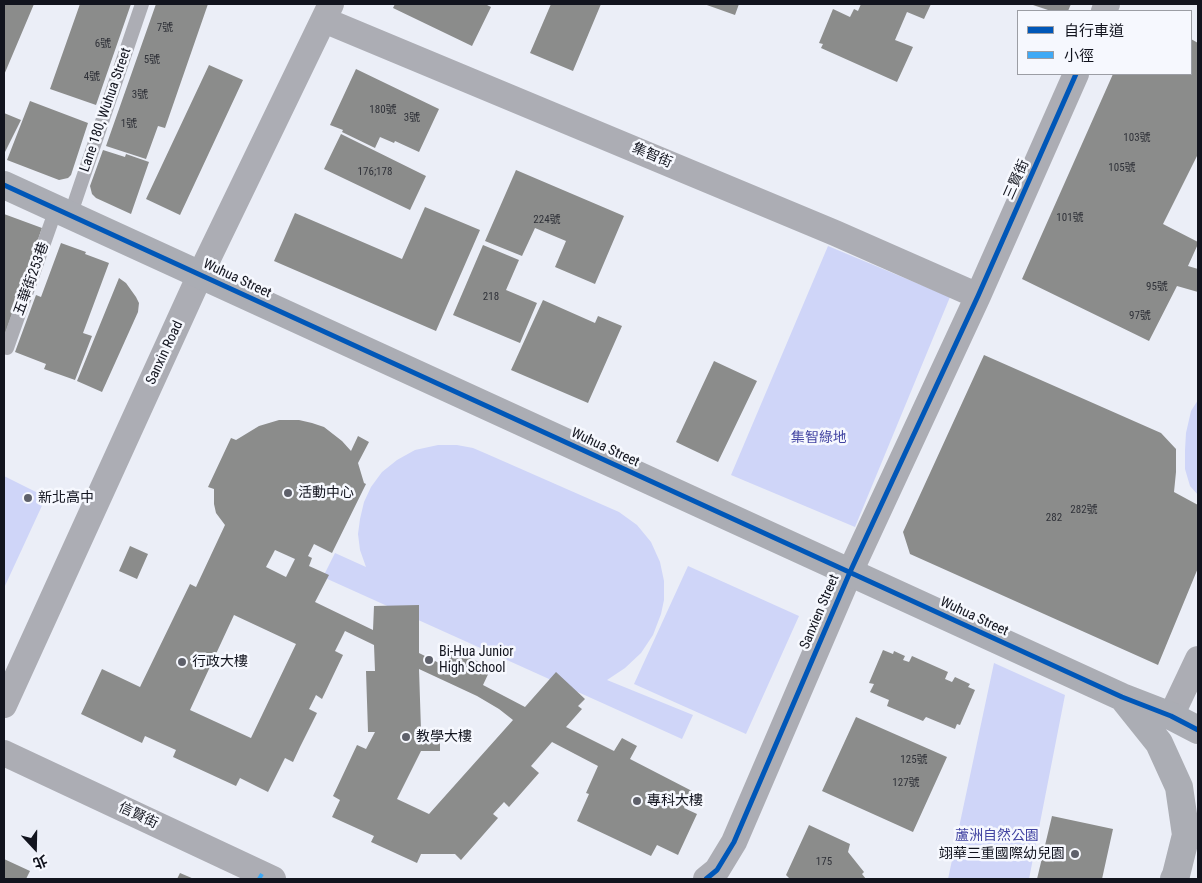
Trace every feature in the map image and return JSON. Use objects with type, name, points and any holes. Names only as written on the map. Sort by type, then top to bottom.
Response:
[{"type":"street","name":"Sanxin Road","points":[[4,705],[200,275],[327,12]]},
{"type":"street","name":"集智街","points":[[327,12],[978,296]]},
{"type":"street","name":"三賢街","points":[[978,296],[1076,75]]},
{"type":"street","name":"Wuhua Street","points":[[4,185],[1122,697],[1171,716],[1198,730]]},
{"type":"street","name":"Sanxien Street","points":[[706,879],[717,870],[734,842],[850,572],[978,296]]},
{"type":"street","points":[[1171,716],[1198,659]]},
{"type":"street","points":[[1122,697],[1159,744],[1179,787],[1186,835],[1174,879]]},
{"type":"street","name":"信賢街","points":[[4,753],[265,877]]},
{"type":"lane","name":"Lane 180, Wuhua Street","points":[[63,212],[142,4]]},
{"type":"lane","name":"五華街253巷","points":[[7,348],[63,212]]},
{"type":"green space","name":"集智綠地","points":[[828,246],[950,297],[855,527],[731,475]]},
{"type":"green space","points":[[1198,400],[1198,495],[1190,486],[1185,469],[1185,450],[1186,433],[1191,411]]},
{"type":"green space","points":[[438,445],[457,445],[473,448],[619,512],[637,525],[651,542],[660,562],[664,581],[664,600],[653,635],[641,653],[625,668],[607,680],[693,715],[682,739],[323,577],[335,553],[366,567],[360,550],[358,534],[364,502],[371,487],[382,472],[397,460],[415,450]]},
{"type":"green space","points":[[4,476],[46,497],[4,588]]},
{"type":"green space","points":[[688,566],[799,616],[746,734],[634,684]]},
{"type":"green space","name":"蘆洲自然公園","points":[[994,663],[1065,695],[1029,879],[948,879]]},
{"type":"building","points":[[4,4],[34,4],[4,75]]},
{"type":"building","points":[[80,4],[131,4],[96,105],[50,89]]},
{"type":"building","points":[[156,4],[208,4],[165,128],[158,126],[146,159],[106,146]]},
{"type":"building","points":[[395,4],[485,4],[491,7],[472,46],[393,8]]},
{"type":"building","points":[[551,4],[601,4],[573,71],[530,53]]},
{"type":"building","points":[[704,4],[739,4],[735,15]]},
{"type":"building","points":[[861,4],[931,4],[924,19],[907,12],[895,40],[913,47],[897,82],[821,48],[823,44],[819,43],[833,9],[850,17],[854,9],[858,11]]},
{"type":"building","points":[[1030,4],[1071,4],[1068,10],[1048,10]]},
{"type":"building","points":[[1192,40],[1198,43],[1198,154],[1163,224],[1198,242],[1188,266],[1198,269],[1198,292],[1177,286],[1149,341],[1022,279],[1113,75],[1192,75]]},
{"type":"building","points":[[209,65],[243,80],[180,215],[146,199]]},
{"type":"building","points":[[356,69],[439,109],[419,152],[395,141],[394,143],[380,137],[375,148],[330,125]]},
{"type":"building","points":[[30,101],[88,123],[71,175],[68,178],[59,180],[7,160]]},
{"type":"building","points":[[4,113],[21,120],[4,154]]},
{"type":"building","points":[[341,134],[426,176],[410,210],[324,169]]},
{"type":"building","points":[[103,150],[125,157],[126,154],[149,162],[131,214],[96,198],[92,194],[90,186]]},
{"type":"building","points":[[516,170],[624,216],[595,284],[555,267],[566,241],[535,228],[522,256],[485,241]]},
{"type":"building","points":[[425,207],[480,230],[436,331],[274,261],[295,213],[402,259]]},
{"type":"building","points":[[4,214],[42,228],[4,337]]},
{"type":"building","points":[[61,243],[109,263],[83,333],[92,336],[75,380],[44,369],[46,364],[15,352],[36,295],[41,297]]},
{"type":"building","points":[[483,245],[519,260],[506,290],[537,303],[520,343],[453,315]]},
{"type":"building","points":[[119,278],[126,283],[136,297],[139,303],[138,312],[102,392],[77,381]]},
{"type":"building","points":[[543,300],[595,323],[598,316],[622,326],[588,403],[511,370]]},
{"type":"building","points":[[984,355],[1161,433],[1176,449],[1174,492],[1198,505],[1198,568],[1158,665],[910,554],[903,532]]},
{"type":"building","points":[[714,361],[757,381],[718,462],[676,442]]},
{"type":"building","points":[[279,420],[299,420],[324,427],[351,451],[358,436],[369,442],[358,463],[364,483],[366,484],[332,553],[314,544],[308,556],[312,558],[309,566],[329,575],[315,602],[373,630],[374,606],[419,605],[419,653],[445,666],[454,650],[491,668],[483,685],[525,707],[556,672],[585,699],[578,706],[582,709],[566,727],[614,751],[622,738],[637,746],[630,759],[692,791],[684,808],[697,814],[678,855],[657,845],[651,856],[577,821],[589,794],[586,793],[598,766],[552,742],[531,766],[539,773],[509,807],[504,802],[493,814],[498,818],[461,860],[455,854],[421,854],[417,863],[371,842],[374,836],[332,817],[340,800],[333,796],[357,745],[366,749],[375,732],[368,732],[366,671],[375,671],[374,645],[345,631],[335,651],[343,655],[322,699],[316,695],[309,709],[317,713],[293,762],[285,758],[268,792],[240,778],[236,786],[173,757],[176,750],[145,736],[142,743],[81,714],[102,669],[140,687],[190,584],[196,587],[225,525],[216,513],[214,489],[208,487],[231,438],[236,440],[259,426]],"holes":[[[275,550],[295,559],[286,577],[266,567]],[[234,615],[296,644],[251,738],[190,710]],[[419,669],[477,696],[513,720],[429,814],[397,799],[421,751],[440,751],[440,730],[421,730]]]},
{"type":"building","points":[[130,546],[148,554],[137,579],[119,571]]},
{"type":"building","points":[[883,650],[893,654],[894,651],[905,656],[903,660],[909,662],[912,656],[948,672],[945,679],[952,682],[955,677],[970,684],[968,687],[975,690],[960,725],[957,724],[955,729],[926,717],[923,721],[887,706],[889,700],[870,692],[874,684],[869,683]]},
{"type":"building","points":[[856,717],[947,757],[913,832],[822,791]]},
{"type":"building","name":"翊華三重國際幼兒園","points":[[1052,816],[1113,829],[1102,879],[1037,879]]},
{"type":"building","points":[[809,825],[850,844],[848,852],[864,872],[862,874],[866,879],[790,879],[786,875]]},
{"type":"building","points":[[4,859],[30,871],[26,879],[4,879]]},
{"type":"building","points":[[180,873],[194,879],[177,879]]},
{"type":"marked path","points":[[259,879],[262,874]]},
{"type":"cycle path","points":[[706,879],[717,870],[734,842],[850,572],[978,296],[1076,75]]},
{"type":"cycle path","points":[[4,185],[1122,697],[1171,716],[1198,730]]},
{"type":"place","name":"活動中心","points":[[288,493]]},
{"type":"place","name":"新北高中","points":[[28,498]]},
{"type":"place","name":"Bi-Hua Junior High School","points":[[429,660]]},
{"type":"place","name":"行政大樓","points":[[182,662]]},
{"type":"place","name":"教學大樓","points":[[406,737]]},
{"type":"place","name":"專科大樓","points":[[637,801]]},
{"type":"place","name":"翊華三重國際幼兒園","points":[[1075,854]]}]
